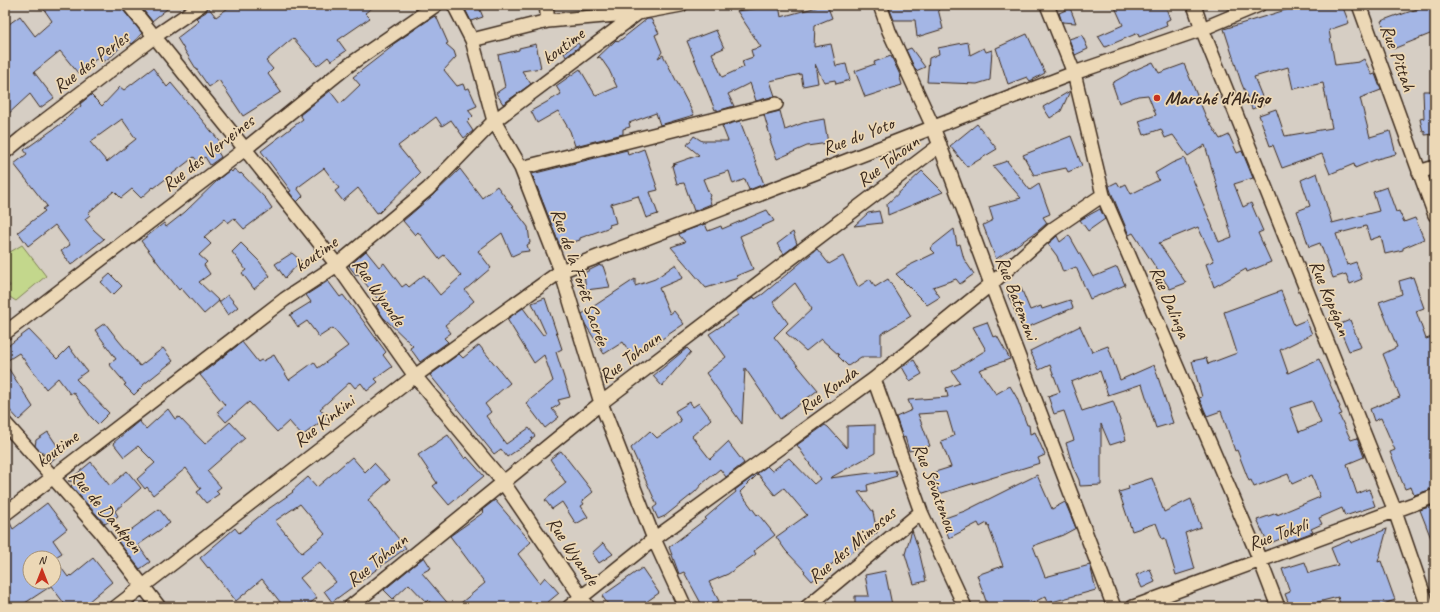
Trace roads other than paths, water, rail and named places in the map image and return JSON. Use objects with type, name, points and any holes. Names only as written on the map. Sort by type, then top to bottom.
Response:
[{"type":"street","name":"Rue Wyande","points":[[129,5],[336,265],[415,376],[503,482],[585,602]]},
{"type":"street","name":"Rue des Perles","points":[[5,152],[154,37],[202,5]]},
{"type":"street","name":"Rue des Verveines","points":[[5,333],[245,149],[349,65],[436,5]]},
{"type":"street","name":"Rue de la Forêt Sacrée","points":[[454,5],[472,40],[494,121],[521,168],[561,271],[601,403],[654,539],[685,607]]},
{"type":"street","points":[[546,5],[548,21]]},
{"type":"street","points":[[472,40],[548,21],[638,13],[681,5]]},
{"type":"street","name":"Rue Batemoni","points":[[880,5],[889,30],[940,145],[991,284],[1114,607]]},
{"type":"street","name":"Rue Dalinga","points":[[1047,5],[1074,73],[1102,195],[1260,560],[1278,607]]},
{"type":"street","name":"Rue Kopégan","points":[[1194,5],[1202,29],[1395,511],[1428,607]]},
{"type":"street","name":"Rue du Yoto","points":[[561,271],[1074,73],[1202,29],[1259,5]]},
{"type":"street","name":"Rue Pittah","points":[[1359,5],[1435,215]]},
{"type":"street","name":"koutime","points":[[5,514],[52,476],[285,299],[336,265],[428,189],[494,121],[638,13]]},
{"type":"street","points":[[521,168],[776,104]]},
{"type":"street","name":"Rue Tohoun","points":[[350,607],[601,403],[940,145]]},
{"type":"street","points":[[1419,172],[1435,167]]},
{"type":"street","name":"Rue Konda","points":[[569,607],[585,602],[654,539],[874,379],[991,284],[1053,229],[1102,195]]},
{"type":"street","name":"Rue Kinkini","points":[[116,607],[415,376],[561,271]]},
{"type":"street","name":"Rue Sévatonou","points":[[874,379],[921,512],[965,607]]},
{"type":"street","name":"Rue de Dankpen","points":[[5,423],[101,532],[159,607]]},
{"type":"street","name":"Rue Tokpli","points":[[1133,607],[1435,496]]},
{"type":"street","name":"Rue des Mimosas","points":[[808,607],[921,512]]},
{"type":"place","name":"Marché d'Ahligo","points":[[1157,98]]}]
